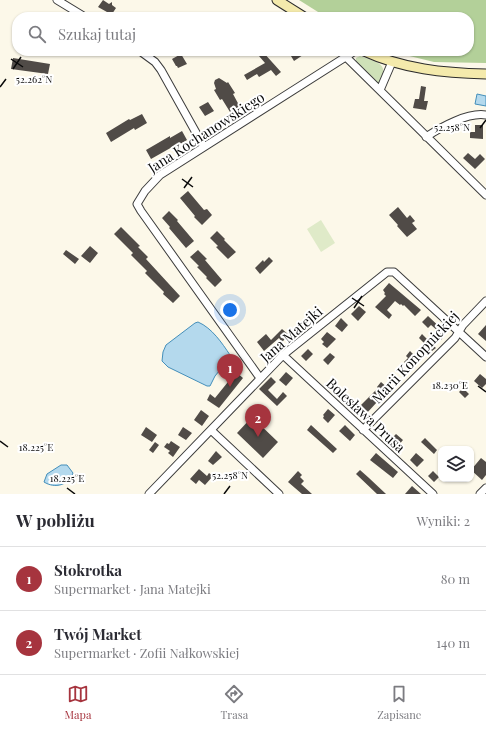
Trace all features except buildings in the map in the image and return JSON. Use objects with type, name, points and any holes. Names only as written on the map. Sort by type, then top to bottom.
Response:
[{"type":"main road","points":[[278,0],[296,12]]},
{"type":"main road","points":[[377,56],[392,62],[421,69],[486,74]]},
{"type":"street","points":[[57,0],[77,12]]},
{"type":"street","points":[[147,56],[155,62],[161,70],[204,147]]},
{"type":"street","points":[[346,57],[486,195]]},
{"type":"street","name":"Jana Kochanowskiego","points":[[260,378],[145,218],[137,204],[145,191],[160,175],[346,57]]},
{"type":"street","points":[[380,90],[392,62]]},
{"type":"street","points":[[426,137],[439,129],[471,115],[486,115]]},
{"type":"street","name":"Jana Matejki","points":[[148,494],[283,355],[386,273],[390,271],[394,272],[459,332]]},
{"type":"street","name":"Marii Konopnickiej","points":[[363,430],[455,338],[463,325],[486,301]]},
{"type":"street","points":[[459,332],[486,357]]},
{"type":"street","name":"Bolesława Prusa","points":[[283,355],[433,494]]},
{"type":"street","points":[[211,430],[278,494]]},
{"type":"street","points":[[480,494],[486,488]]},
{"type":"green space","points":[[299,0],[486,0],[486,63],[434,62],[409,56],[474,56],[474,12],[318,12]]},
{"type":"green space","points":[[360,56],[380,64],[383,71],[379,83],[377,83],[356,62],[356,58]]},
{"type":"green space","points":[[321,220],[335,243],[321,252],[307,229]]},
{"type":"water","points":[[477,94],[486,96],[486,106],[475,104]]},
{"type":"water","points":[[198,322],[212,332],[230,355],[229,359],[215,376],[210,386],[207,386],[168,367],[162,361],[163,352],[166,345]]},
{"type":"water","points":[[61,465],[67,465],[73,473],[65,483],[61,485],[53,485],[44,482],[47,474]]},
{"type":"place","name":"Stokrotka","points":[[230,387]]},
{"type":"place","name":"Twój Market","points":[[258,437]]}]
